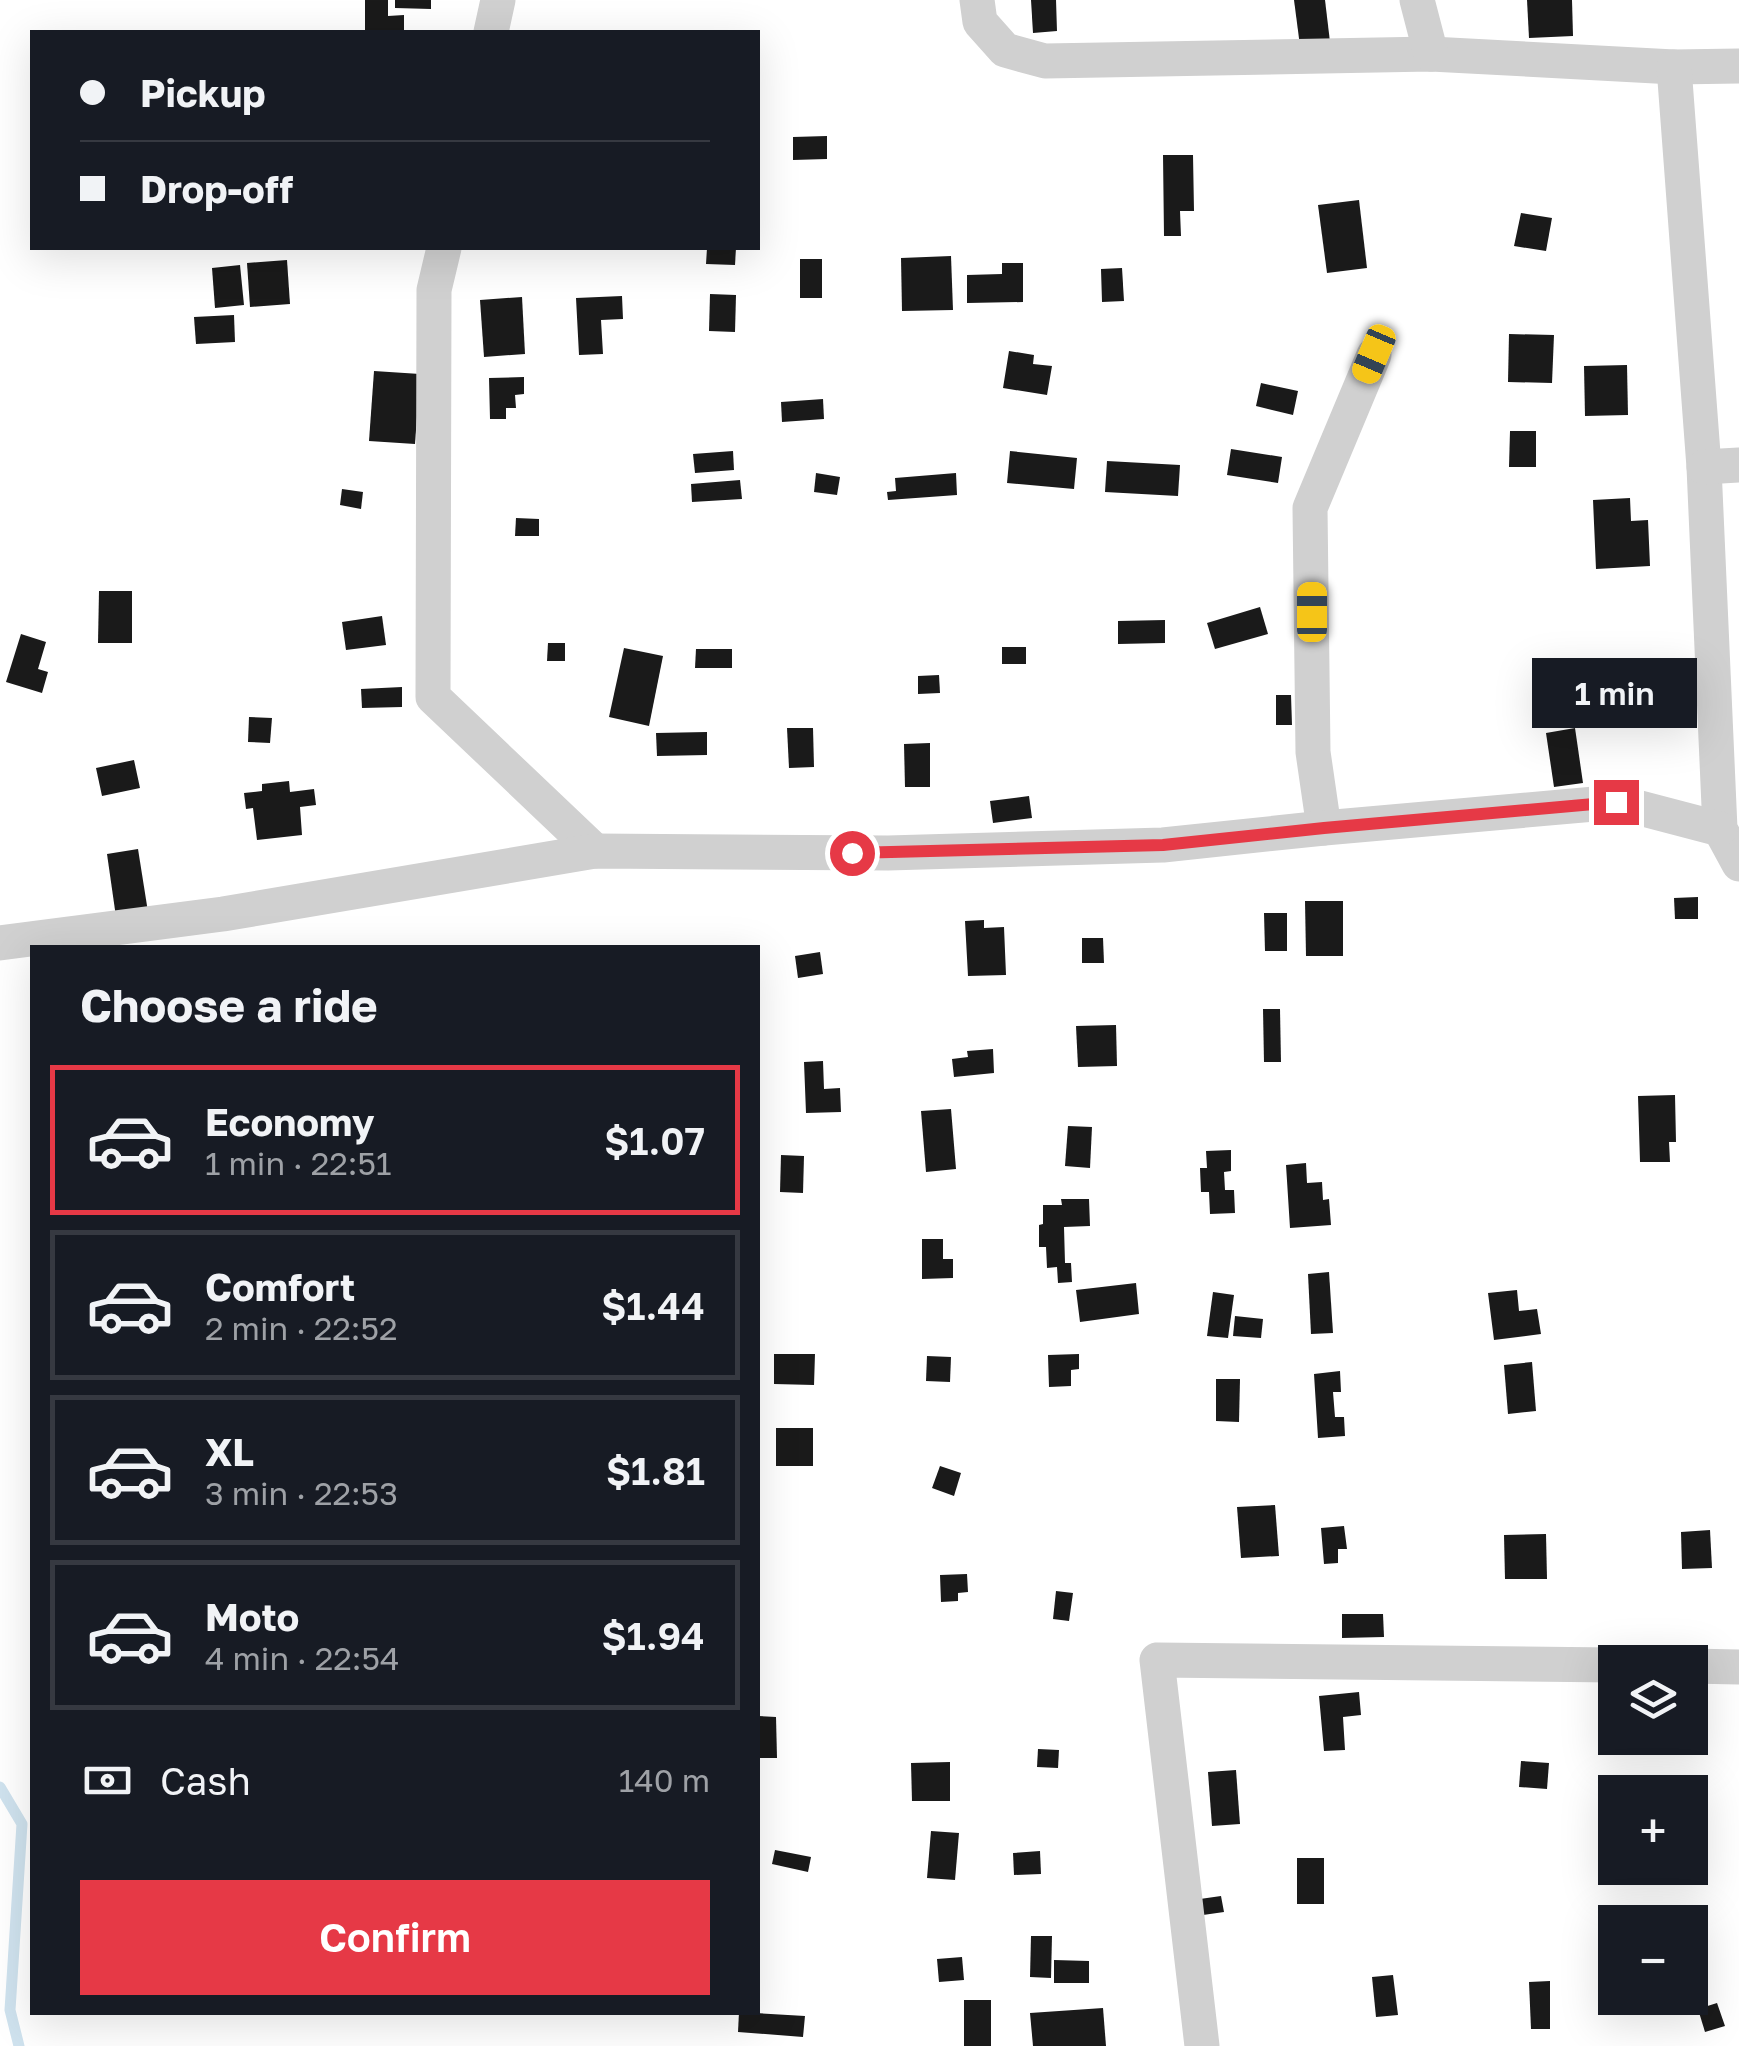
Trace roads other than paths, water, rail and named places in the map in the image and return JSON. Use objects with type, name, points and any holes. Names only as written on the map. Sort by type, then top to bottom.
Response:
[{"type":"street","points":[[491,30],[498,0]]},
{"type":"street","points":[[977,0],[980,22],[1005,50],[1045,61],[1431,54],[1674,68],[1739,66]]},
{"type":"street","points":[[1417,0],[1431,54]]},
{"type":"street","points":[[1674,68],[1704,466],[1720,829],[1739,864]]},
{"type":"street","points":[[444,250],[434,290],[433,697],[595,851]]},
{"type":"street","points":[[1324,828],[1313,752],[1310,508],[1374,354]]},
{"type":"street","points":[[1704,466],[1739,466]]},
{"type":"street","points":[[0,943],[223,914],[595,851],[888,853],[1163,845],[1616,802],[1720,829]]},
{"type":"street","points":[[1202,2046],[1156,1660],[1598,1666]]},
{"type":"street","points":[[1708,1666],[1739,1667]]},
{"type":"waterway","points":[[0,1787],[22,1824],[10,2010],[19,2046]]}]
